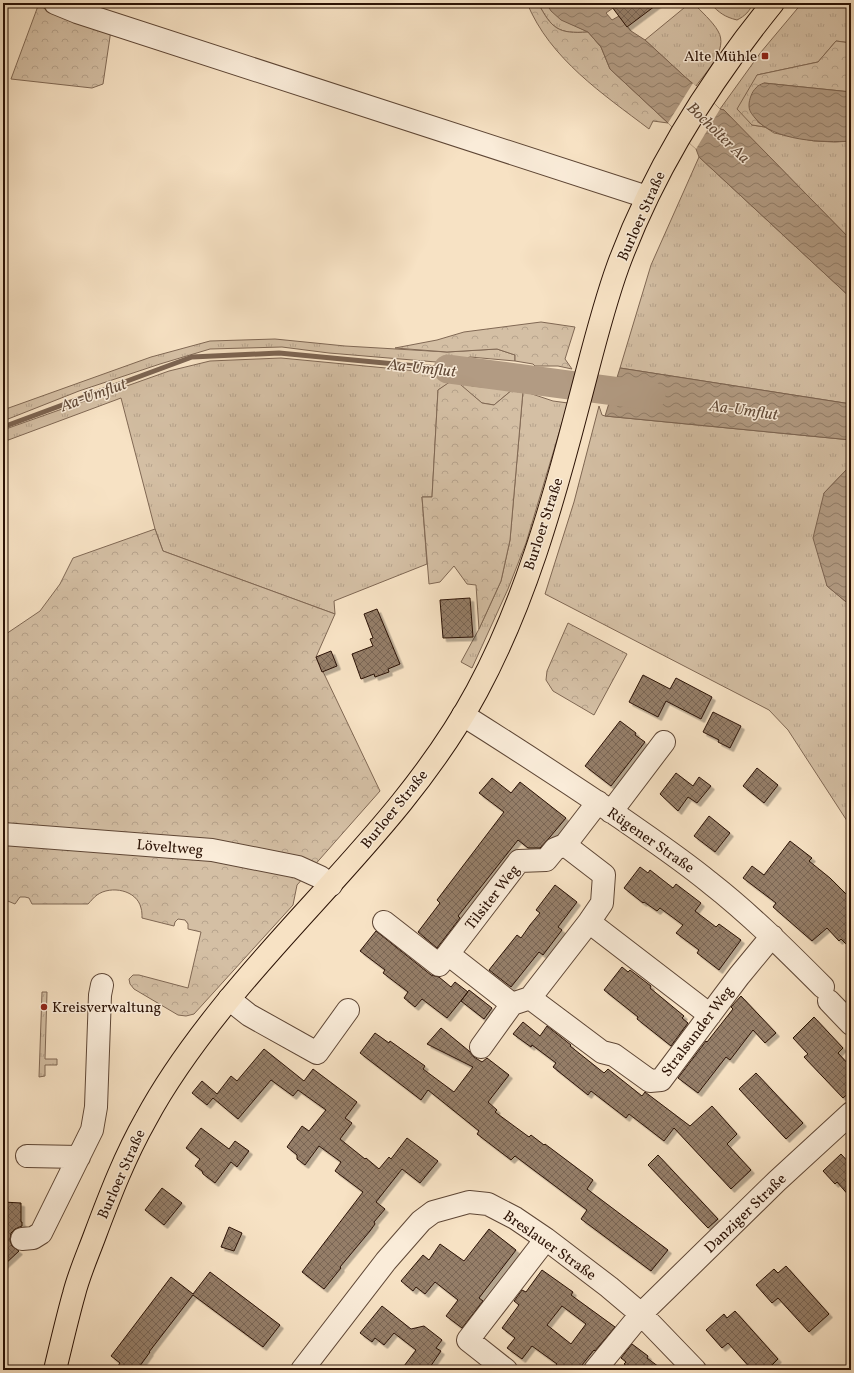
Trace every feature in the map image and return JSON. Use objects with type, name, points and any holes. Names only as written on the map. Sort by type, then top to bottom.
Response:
[{"type":"main road","name":"Burloer Straße","points":[[55,1370],[74,1291],[114,1184],[145,1120],[165,1087],[196,1041],[229,999],[383,825],[430,764],[463,715],[488,670],[515,608],[535,552],[558,479],[593,346],[618,266],[647,198],[681,135],[706,95],[745,37],[773,3]]},
{"type":"street","points":[[55,3],[77,12],[647,198]]},
{"type":"street","name":"Rügener Straße","points":[[463,715],[605,807],[709,882],[772,936],[826,994],[851,1024]]},
{"type":"street","points":[[481,1047],[589,922],[602,903],[604,875],[565,845],[605,807],[664,742]]},
{"type":"street","name":"Löveltweg","points":[[3,834],[212,850],[298,867],[320,877],[331,885]]},
{"type":"street","name":"Tilsiter Weg","points":[[384,922],[439,965],[519,861],[546,860],[555,849],[565,845]]},
{"type":"street","points":[[589,922],[710,1015]]},
{"type":"street","name":"Stralsunder Weg","points":[[521,1001],[602,1052],[614,1055],[650,1081],[661,1080],[739,976],[772,936]]},
{"type":"street","points":[[448,954],[521,1001]]},
{"type":"street","points":[[22,1239],[33,1238],[41,1233],[92,1130],[96,1107],[100,995],[102,985]]},
{"type":"street","points":[[229,999],[249,1015],[316,1053],[348,1010]]},
{"type":"street","name":"Danziger Straße","points":[[595,1370],[641,1314],[777,1181],[851,1113]]},
{"type":"street","points":[[27,1156],[79,1157]]},
{"type":"street","name":"Breslauer Straße","points":[[302,1370],[386,1260],[421,1221],[432,1212],[470,1202],[488,1204],[515,1218],[609,1287],[641,1314],[695,1370]]},
{"type":"street","points":[[506,1370],[468,1340],[546,1240]]},
{"type":"green space","points":[[527,3],[538,3],[552,24],[563,31],[588,32],[601,47],[610,69],[668,123],[653,121],[649,129],[596,89],[579,74],[549,41],[537,23]]},
{"type":"green space","points":[[538,3],[546,3],[560,18],[588,32],[570,32],[557,28],[548,19]]},
{"type":"green space","points":[[690,3],[693,3],[710,20],[721,38],[719,53],[696,86],[645,40]]},
{"type":"green space","points":[[710,3],[753,3],[747,13],[737,20],[722,14]]},
{"type":"green space","points":[[802,3],[851,3],[851,43],[836,41],[818,62],[757,75],[752,125],[765,127],[774,133],[814,141],[851,141],[851,240],[724,110],[720,109],[761,52]]},
{"type":"green space","points":[[38,6],[111,30],[103,84],[92,88],[11,79]]},
{"type":"green space","points":[[836,41],[851,43],[851,92],[764,83],[758,122],[765,127],[752,125],[737,109],[757,75],[818,62]]},
{"type":"green space","points":[[699,157],[851,298],[851,404],[620,368],[651,265]]},
{"type":"green space","points":[[541,322],[575,327],[565,359],[572,369],[558,366],[535,366],[533,364],[515,361],[515,355],[497,349],[447,352],[395,348],[437,340],[464,332]]},
{"type":"green space","points":[[275,339],[345,346],[447,352],[497,349],[515,355],[515,361],[470,357],[448,363],[329,353],[282,347],[210,349],[79,391],[3,421],[3,410],[151,357],[210,341]]},
{"type":"green space","points":[[281,358],[449,374],[472,386],[512,390],[494,405],[482,403],[454,380],[438,390],[432,497],[422,497],[427,564],[334,601],[335,614],[163,551],[155,529],[121,398],[3,442],[3,430],[169,371],[210,361]]},
{"type":"green space","points":[[454,379],[482,403],[494,405],[512,390],[523,391],[510,540],[501,581],[479,629],[476,585],[467,584],[454,566],[440,582],[429,584],[422,497],[432,497],[438,390]]},
{"type":"green space","points":[[523,391],[553,401],[568,403],[526,543],[508,589],[472,668],[461,662],[479,629],[501,581],[510,540]]},
{"type":"green space","points":[[599,406],[602,415],[605,416],[851,440],[851,466],[824,493],[827,586],[851,606],[851,827],[788,730],[769,710],[545,594],[574,502]]},
{"type":"green space","points":[[155,529],[163,551],[335,614],[316,657],[380,791],[297,885],[293,905],[194,1014],[186,1016],[178,1015],[134,989],[130,984],[129,979],[133,975],[139,975],[188,988],[201,932],[188,929],[188,924],[185,920],[178,919],[174,926],[142,918],[139,902],[129,893],[116,890],[103,892],[96,896],[88,904],[32,904],[29,898],[20,897],[15,904],[3,899],[3,636],[40,611],[60,584],[73,558]]},
{"type":"green space","points":[[568,623],[627,654],[594,715],[553,691],[546,680],[547,671]]},
{"type":"green space","points":[[42,992],[47,992],[45,1059],[57,1059],[57,1065],[45,1065],[45,1076],[39,1077]]},
{"type":"water","name":"Bocholter Aa","points":[[546,3],[609,3],[613,8],[606,13],[612,20],[619,16],[631,31],[645,40],[720,109],[724,110],[851,240],[851,298],[699,157],[696,149],[610,69],[601,47],[588,32],[561,20],[551,11]]},
{"type":"water","points":[[764,83],[851,92],[851,141],[814,141],[800,139],[774,132],[763,126],[751,113],[749,105],[753,91]]},
{"type":"water","points":[[620,368],[851,404],[851,440],[605,416]]},
{"type":"water","points":[[851,466],[851,606],[827,586],[813,538],[824,493]]},
{"type":"pier","points":[[693,83],[720,109],[696,149],[668,123]]},
{"type":"building","points":[[609,3],[659,3],[627,27]]},
{"type":"building","points":[[470,598],[473,637],[443,638],[440,600]]},
{"type":"building","points":[[377,609],[400,664],[388,669],[389,672],[375,677],[374,674],[361,679],[352,654],[373,646],[370,639],[373,638],[364,614]]},
{"type":"building","points":[[331,651],[337,666],[322,672],[316,657]]},
{"type":"building","points":[[643,675],[670,689],[676,678],[712,697],[701,719],[666,701],[658,717],[629,702]]},
{"type":"building","points":[[713,712],[741,726],[730,748],[718,742],[719,740],[703,732]]},
{"type":"building","points":[[620,721],[645,742],[611,786],[585,766]]},
{"type":"building","points":[[757,768],[778,785],[764,803],[743,786]]},
{"type":"building","points":[[676,773],[693,786],[699,777],[711,786],[697,803],[688,797],[678,811],[660,794]]},
{"type":"building","points":[[492,778],[511,793],[520,782],[566,818],[540,848],[528,848],[518,840],[458,916],[460,918],[437,948],[418,932],[440,903],[437,900],[504,812],[479,793]]},
{"type":"building","points":[[709,816],[730,833],[715,852],[694,836]]},
{"type":"building","points":[[790,841],[812,858],[809,861],[830,878],[851,899],[851,949],[841,939],[839,941],[827,928],[812,941],[773,907],[776,903],[743,878],[752,866],[764,875]]},
{"type":"building","points":[[640,867],[648,873],[650,870],[673,888],[676,884],[701,903],[695,911],[716,927],[719,924],[741,940],[719,970],[697,953],[699,950],[676,933],[683,925],[660,908],[657,911],[644,902],[643,903],[624,888]]},
{"type":"building","points":[[555,885],[577,902],[558,927],[562,930],[543,955],[539,952],[511,987],[489,970],[517,935],[521,938],[540,913],[536,910]]},
{"type":"building","points":[[376,931],[431,975],[439,977],[451,987],[455,982],[468,992],[447,1018],[422,999],[415,1007],[404,998],[408,992],[383,973],[385,970],[360,951]]},
{"type":"building","points":[[622,967],[628,972],[630,970],[651,986],[650,988],[684,1016],[682,1018],[688,1023],[671,1046],[604,990]]},
{"type":"building","points":[[469,990],[492,1008],[484,1019],[461,1001]]},
{"type":"building","points":[[741,996],[776,1033],[765,1043],[753,1030],[730,1060],[726,1057],[698,1093],[678,1078],[733,1009],[731,1007]]},
{"type":"building","points":[[814,1017],[843,1048],[838,1053],[851,1067],[851,1091],[843,1098],[804,1057],[808,1054],[793,1038]]},
{"type":"building","points":[[523,1022],[540,1036],[547,1026],[604,1073],[608,1069],[642,1096],[645,1092],[690,1126],[712,1106],[737,1134],[727,1144],[751,1170],[731,1189],[674,1128],[664,1141],[629,1114],[626,1118],[591,1091],[588,1095],[553,1067],[556,1063],[532,1045],[531,1047],[513,1034]]},
{"type":"building","points":[[441,1028],[469,1051],[474,1057],[482,1062],[487,1058],[509,1075],[488,1102],[497,1110],[495,1112],[529,1137],[531,1135],[544,1145],[545,1144],[593,1180],[587,1189],[668,1250],[651,1271],[581,1219],[587,1210],[515,1156],[511,1160],[477,1134],[479,1131],[428,1090],[421,1100],[360,1053],[375,1033],[389,1043],[390,1041],[425,1066],[423,1069],[454,1092],[473,1067],[427,1044]]},
{"type":"building","points":[[264,1049],[304,1081],[313,1069],[357,1102],[345,1118],[352,1123],[340,1139],[379,1169],[389,1157],[391,1159],[407,1138],[438,1161],[420,1183],[402,1169],[376,1202],[385,1209],[374,1222],[375,1224],[370,1231],[324,1289],[302,1272],[363,1192],[335,1171],[341,1162],[319,1146],[305,1165],[297,1159],[297,1155],[287,1147],[302,1126],[309,1131],[326,1110],[298,1090],[293,1096],[271,1080],[238,1119],[213,1098],[207,1105],[192,1093],[202,1081],[217,1094],[231,1076],[237,1081]]},
{"type":"building","points":[[756,1073],[803,1123],[786,1139],[739,1089]]},
{"type":"building","points":[[201,1128],[229,1149],[235,1141],[249,1151],[237,1167],[231,1162],[215,1183],[195,1166],[200,1159],[186,1148]]},
{"type":"building","points":[[841,1154],[851,1165],[851,1198],[837,1182],[835,1184],[823,1171]]},
{"type":"building","points":[[658,1155],[718,1219],[708,1228],[648,1165]]},
{"type":"building","points":[[162,1188],[182,1203],[164,1225],[145,1210]]},
{"type":"building","points":[[3,1202],[21,1203],[22,1226],[15,1229],[11,1233],[10,1240],[12,1246],[19,1251],[3,1266]]},
{"type":"building","points":[[229,1227],[242,1233],[234,1251],[221,1247]]},
{"type":"building","points":[[489,1229],[516,1250],[479,1298],[483,1301],[462,1328],[446,1316],[458,1300],[435,1282],[425,1294],[416,1287],[413,1291],[401,1281],[423,1255],[429,1260],[440,1244],[464,1261]]},
{"type":"building","points":[[786,1266],[829,1314],[809,1332],[778,1298],[772,1303],[756,1285],[774,1269],[778,1273]]},
{"type":"building","points":[[542,1270],[573,1292],[571,1295],[615,1327],[578,1370],[552,1370],[557,1364],[532,1346],[522,1359],[507,1348],[515,1338],[502,1328],[519,1305],[514,1301],[522,1290],[526,1292]],"holes":[[[562,1306],[586,1324],[571,1344],[547,1325]]]},
{"type":"building","points":[[210,1272],[280,1325],[263,1347],[193,1295],[137,1370],[115,1370],[120,1363],[111,1356],[171,1277],[193,1294]]},
{"type":"building","points":[[382,1306],[411,1329],[424,1326],[442,1340],[436,1348],[441,1351],[428,1370],[401,1370],[416,1350],[394,1333],[384,1345],[375,1338],[372,1342],[360,1333]]},
{"type":"building","points":[[735,1311],[778,1359],[767,1370],[752,1370],[728,1343],[722,1348],[706,1330],[724,1314],[727,1318]]},
{"type":"building","points":[[632,1344],[663,1370],[632,1370],[624,1364],[626,1362],[621,1358]]},
{"type":"waterway","name":"Aa-Umflut","points":[[3,427],[192,357],[279,353],[448,369]]},
{"type":"waterway","name":"Aa-Umflut","points":[[448,369],[651,396]]},
{"type":"place","name":"Alte Mühle","points":[[765,56]]},
{"type":"place","name":"Kreisverwaltung","points":[[44,1007]]}]
